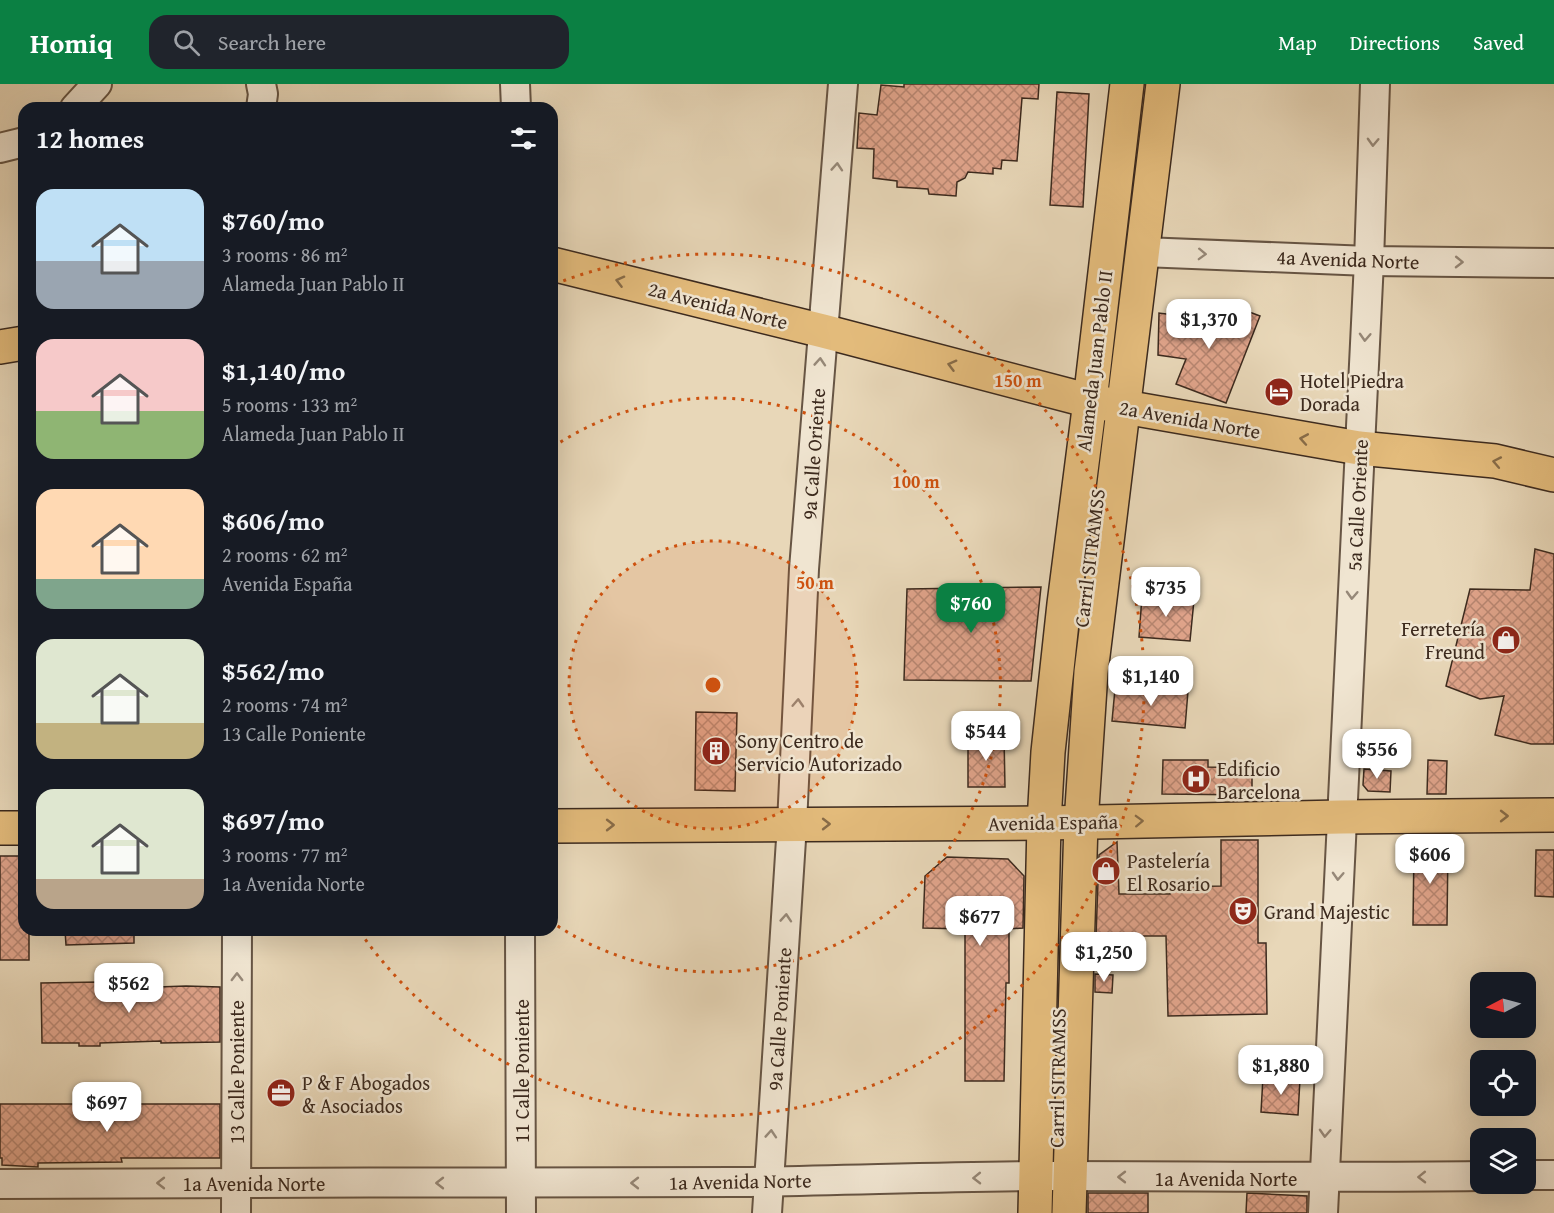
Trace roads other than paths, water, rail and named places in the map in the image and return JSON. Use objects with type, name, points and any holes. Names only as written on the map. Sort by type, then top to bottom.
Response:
[{"type":"main road","name":"Alameda Juan Pablo II","points":[[1035,1213],[1053,1177],[1062,823],[1091,672],[1127,84]]},
{"type":"main road","points":[[1107,405],[1146,84]]},
{"type":"main road","name":"Alameda Juan Pablo II","points":[[1107,405],[1143,252],[1163,84]]},
{"type":"main road","name":"2a Avenida Norte","points":[[558,265],[1107,405],[1359,448],[1495,461],[1554,476]]},
{"type":"main road","points":[[0,347],[18,344]]},
{"type":"main road","name":"Avenida España","points":[[558,826],[1062,823],[1554,815]]},
{"type":"main road","points":[[0,828],[18,828]]},
{"type":"main road","name":"Alameda Juan Pablo II","points":[[1053,1177],[1069,1213]]},
{"type":"main road","name":"Carril SITRAMSS","points":[[1053,1177],[1054,1213]]},
{"type":"street","points":[[80,102],[97,84]]},
{"type":"street","points":[[261,84],[262,102]]},
{"type":"street","points":[[515,84],[516,102]]},
{"type":"street","name":"9a Calle Oriente","points":[[792,824],[804,569],[843,84]]},
{"type":"street","name":"5a Calle Oriente","points":[[1323,1213],[1369,261],[1375,84]]},
{"type":"street","points":[[0,148],[18,144]]},
{"type":"street","name":"4a Avenida Norte","points":[[1143,252],[1369,261],[1554,263]]},
{"type":"street","name":"9a Calle Poniente","points":[[767,1213],[792,824]]},
{"type":"street","name":"13 Calle Poniente","points":[[236,1213],[237,936]]},
{"type":"street","name":"11 Calle Poniente","points":[[520,936],[521,1213]]},
{"type":"street","points":[[1536,1175],[1554,1175]]},
{"type":"street","name":"1a Avenida Norte","points":[[0,1184],[768,1182],[1053,1177],[1323,1179],[1470,1176]]},
{"type":"place","name":"Hotel Piedra Dorada","points":[[1279,392]]},
{"type":"place","name":"Ferretería Freund","points":[[1506,640]]},
{"type":"place","name":"Sony Centro de Servicio Autorizado","points":[[716,751]]},
{"type":"place","name":"Edificio Barcelona","points":[[1196,779]]},
{"type":"place","name":"Pastelería El Rosario","points":[[1106,871]]},
{"type":"place","name":"Grand Majestic","points":[[1243,911]]},
{"type":"place","name":"P & F Abogados & Asociados","points":[[281,1093]]}]
